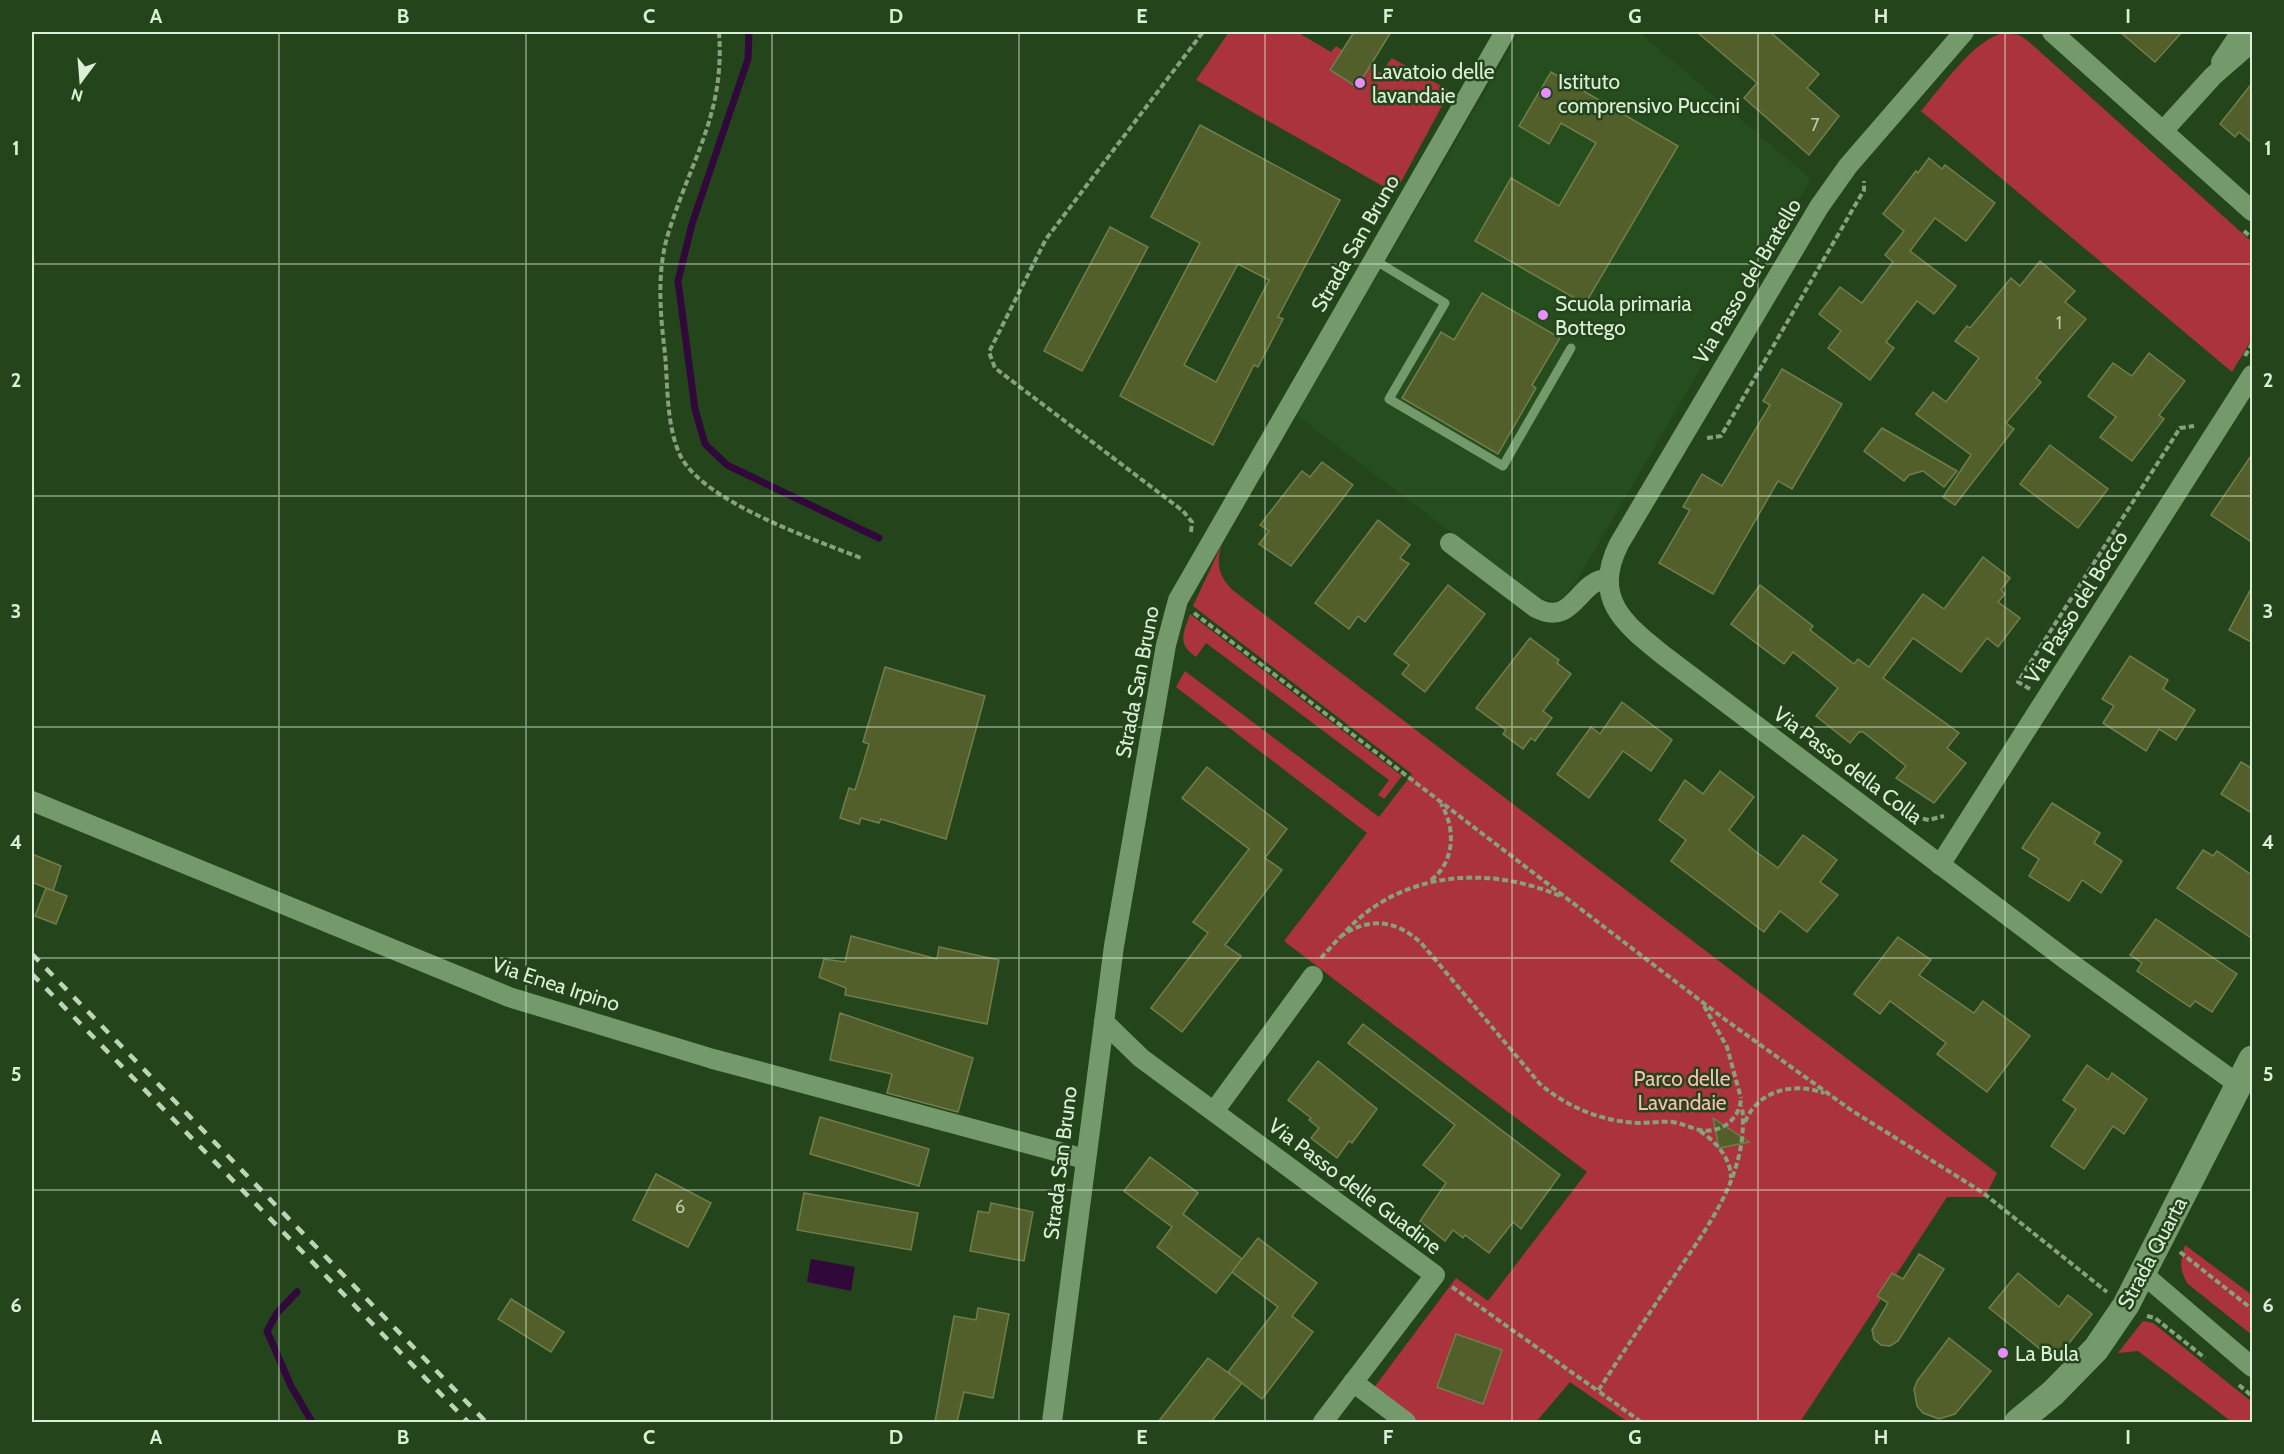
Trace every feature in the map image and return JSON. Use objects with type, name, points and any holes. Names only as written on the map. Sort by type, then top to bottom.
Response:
[{"type":"street","name":"Strada San Bruno","points":[[1052,1422],[1084,1159],[1104,1022],[1166,645],[1178,600],[1505,32]]},
{"type":"street","name":"Via Passo del Bratello","points":[[1608,579],[1613,557],[1623,537],[1822,202],[1848,166],[1964,32]]},
{"type":"street","points":[[2052,32],[2253,211]]},
{"type":"street","points":[[2207,83],[2241,32]]},
{"type":"street","points":[[2163,131],[2207,83],[2253,42]]},
{"type":"street","name":"Via Passo del Bocco","points":[[1940,865],[2246,370]]},
{"type":"street","points":[[1450,543],[1536,608],[1547,612],[1566,608],[1593,583],[1608,579]]},
{"type":"street","name":"Via Passo della Colla","points":[[1608,579],[1609,594],[1615,607],[1635,632],[1940,865],[2239,1085]]},
{"type":"street","name":"Via Enea Irpino","points":[[32,801],[509,997],[713,1059],[1084,1159]]},
{"type":"street","points":[[1215,1110],[1313,976]]},
{"type":"street","name":"Via Passo delle Guadine","points":[[1104,1022],[1141,1058],[1215,1110],[1434,1275],[1323,1422]]},
{"type":"street","name":"Strada Quarta","points":[[2018,1422],[2053,1393],[2096,1349],[2126,1305],[2253,1059]]},
{"type":"street","points":[[2143,1274],[2253,1366]]},
{"type":"street","points":[[1353,1382],[1406,1422]]},
{"type":"lane","points":[[1373,259],[1445,303],[1389,399],[1503,466],[1571,348]]},
{"type":"path","points":[[719,32],[720,81],[716,104],[670,226],[661,267],[663,340],[675,440],[688,467],[698,478],[725,496],[771,522],[861,558]]},
{"type":"path","points":[[1190,535],[1192,522],[1183,511],[995,369],[989,352],[1046,239],[1203,32]]},
{"type":"path","points":[[1700,440],[1721,435],[1864,190],[1864,171]]},
{"type":"path","points":[[2246,370],[2253,344]]},
{"type":"path","points":[[2032,691],[2018,682],[2049,633],[2180,428],[2201,425]]},
{"type":"path","points":[[1178,600],[1695,997],[1831,1095],[1982,1192],[2126,1305],[2138,1313],[2155,1318],[2208,1361]]},
{"type":"path","points":[[1313,976],[1312,970],[1340,937],[1378,905],[1425,884],[1437,876],[1445,864],[1451,843],[1447,815],[1435,796]]},
{"type":"path","points":[[1908,814],[1929,820],[1950,813]]},
{"type":"path","points":[[1425,884],[1453,878],[1496,877],[1537,886],[1569,900]]},
{"type":"path","points":[[1340,937],[1354,928],[1372,923],[1389,923],[1405,930],[1422,944],[1533,1077],[1555,1096],[1586,1112],[1636,1123],[1672,1122],[1711,1130],[1724,1126],[1739,1111],[1741,1098]]},
{"type":"path","points":[[1598,1391],[1709,1223],[1730,1184],[1739,1157],[1743,1129],[1741,1098],[1733,1062],[1721,1033],[1695,997]]},
{"type":"path","points":[[1743,1129],[1753,1108],[1778,1091],[1798,1087],[1831,1095]]},
{"type":"path","points":[[1690,1127],[1707,1137],[1723,1154],[1731,1173],[1730,1184]]},
{"type":"path","points":[[2164,1233],[2179,1252],[2253,1309]]},
{"type":"path","points":[[1434,1275],[1641,1422]]},
{"type":"path","points":[[2235,1382],[2253,1396]]},
{"type":"shaded area","name":"Scuola primaria Bottego","points":[[1520,32],[1639,32],[1811,179],[1576,582],[1562,599],[1555,602],[1536,596],[1296,415]]},
{"type":"shaded area","points":[[811,1259],[855,1267],[851,1291],[807,1282]]},
{"type":"green space","points":[[1229,32],[1297,32],[1331,52],[1336,46],[1380,73],[1392,58],[1450,91],[1395,193],[1196,80]]},
{"type":"green space","points":[[2005,33],[2019,35],[2028,41],[2252,242],[2252,339],[2232,372],[1921,111],[1971,53],[1982,44]]},
{"type":"green space","name":"Parco delle Lavandaie","points":[[1222,544],[1219,558],[1220,570],[1225,581],[1235,592],[1997,1173],[1985,1197],[1947,1197],[1896,1275],[1892,1273],[1878,1296],[1881,1299],[1800,1422],[1628,1422],[1570,1382],[1536,1422],[1418,1422],[1373,1389],[1456,1278],[1488,1301],[1587,1172],[1284,941],[1367,833],[1176,687],[1185,671],[1379,817],[1412,774],[1193,606]]},
{"type":"green space","points":[[1190,614],[1402,776],[1384,799],[1378,795],[1389,780],[1206,643],[1196,657],[1190,652],[1183,638]]},
{"type":"green space","points":[[2185,1245],[2252,1295],[2252,1335],[2188,1284],[2181,1265]]},
{"type":"green space","points":[[2143,1321],[2153,1323],[2252,1402],[2252,1422],[2232,1422],[2138,1351],[2118,1353]]},
{"type":"building","points":[[1354,32],[1391,32],[1357,87],[1330,70]]},
{"type":"building","points":[[1697,32],[1770,32],[1819,74],[1807,88],[1839,116],[1809,155],[1744,98],[1757,83]]},
{"type":"building","points":[[2120,32],[2182,32],[2155,62]]},
{"type":"building","points":[[1551,72],[1678,146],[1585,304],[1475,241],[1511,178],[1559,206],[1596,143],[1561,123],[1549,144],[1519,126]]},
{"type":"building","points":[[2253,82],[2253,144],[2239,132],[2235,137],[2220,124]]},
{"type":"building","points":[[1200,125],[1340,200],[1278,317],[1283,319],[1258,367],[1254,365],[1213,445],[1120,396],[1200,243],[1151,217]],"holes":[[[1238,264],[1269,280],[1216,382],[1184,365]]]},
{"type":"building","points":[[1929,158],[1942,169],[1945,165],[1995,203],[1966,241],[1935,218],[1910,251],[1956,286],[1934,314],[1917,301],[1886,342],[1894,348],[1870,380],[1828,348],[1841,331],[1819,314],[1840,287],[1862,303],[1893,262],[1885,255],[1904,231],[1883,214]]},
{"type":"building","points":[[1110,227],[1148,247],[1082,371],[1044,351]]},
{"type":"building","points":[[2040,261],[2075,291],[2065,302],[2086,319],[2036,378],[2041,382],[2006,423],[2014,429],[1955,505],[1943,497],[1971,455],[1916,414],[1933,392],[1946,402],[1979,358],[1955,341],[1967,326],[1970,328],[2011,278],[2020,286]]},
{"type":"building","points":[[1482,293],[1560,338],[1532,385],[1536,388],[1498,454],[1402,398],[1441,332],[1454,340]]},
{"type":"building","points":[[2149,353],[2185,381],[2159,415],[2164,419],[2132,461],[2100,437],[2116,417],[2088,396],[2113,363],[2132,376]]},
{"type":"building","points":[[1782,369],[1842,404],[1792,489],[1778,481],[1713,594],[1659,563],[1690,510],[1683,507],[1702,474],[1722,486],[1770,405],[1763,401]]},
{"type":"building","points":[[1882,428],[1957,471],[1944,487],[1923,471],[1909,475],[1904,481],[1864,451]]},
{"type":"building","points":[[2050,445],[2108,489],[2078,528],[2020,484]]},
{"type":"building","points":[[2253,453],[2253,543],[2211,515]]},
{"type":"building","points":[[1322,462],[1353,485],[1291,566],[1259,544],[1269,531],[1260,525],[1302,471],[1310,477]]},
{"type":"building","points":[[1378,520],[1410,545],[1400,558],[1409,564],[1365,622],[1358,616],[1349,629],[1315,603]]},
{"type":"building","points":[[1983,557],[2010,578],[2001,590],[2005,594],[1998,602],[2020,618],[1998,647],[1987,638],[1961,672],[1913,638],[1883,678],[1959,733],[1947,748],[1966,763],[1934,803],[1896,778],[1906,766],[1863,732],[1859,732],[1850,743],[1816,716],[1838,688],[1793,652],[1784,664],[1731,624],[1760,585],[1813,626],[1810,630],[1854,664],[1858,659],[1869,667],[1923,594],[1944,609]]},
{"type":"building","points":[[1448,585],[1485,614],[1425,692],[1402,674],[1409,665],[1394,654]]},
{"type":"building","points":[[2253,585],[2253,643],[2229,630]]},
{"type":"building","points":[[1530,638],[1559,660],[1557,663],[1571,674],[1543,711],[1552,718],[1535,741],[1531,738],[1523,749],[1503,734],[1506,730],[1476,708]]},
{"type":"building","points":[[2130,656],[2168,680],[2163,689],[2195,710],[2176,740],[2159,729],[2146,751],[2103,723],[2114,706],[2102,699]]},
{"type":"building","points":[[885,667],[985,696],[946,839],[881,819],[879,823],[861,818],[859,824],[840,818],[849,788],[855,790],[869,744],[863,742]]},
{"type":"building","points":[[1622,702],[1672,740],[1651,771],[1623,751],[1589,798],[1557,774],[1591,727],[1600,734]]},
{"type":"building","points":[[2241,762],[2253,769],[2253,814],[2221,794]]},
{"type":"building","points":[[1207,767],[1287,829],[1265,858],[1282,870],[1225,945],[1241,956],[1182,1032],[1151,1008],[1208,933],[1193,922],[1249,849],[1182,798]]},
{"type":"building","points":[[1720,771],[1754,797],[1729,830],[1755,851],[1778,868],[1803,835],[1837,860],[1820,882],[1838,895],[1807,932],[1780,911],[1764,932],[1671,861],[1686,840],[1659,820],[1685,780],[1703,794]]},
{"type":"building","points":[[2052,803],[2100,833],[2094,843],[2122,861],[2101,893],[2082,880],[2069,901],[2029,876],[2039,859],[2022,848]]},
{"type":"building","points":[[2203,850],[2213,856],[2217,851],[2253,876],[2253,939],[2177,888]]},
{"type":"building","points":[[32,854],[61,866],[53,891],[32,882]]},
{"type":"building","points":[[46,888],[67,896],[56,924],[35,916]]},
{"type":"building","points":[[2156,919],[2237,974],[2212,1012],[2195,1001],[2190,1007],[2137,971],[2142,963],[2130,955]]},
{"type":"building","points":[[851,936],[937,959],[939,947],[999,960],[987,1024],[845,995],[846,988],[819,977],[824,959],[845,962]]},
{"type":"building","points":[[1898,937],[1931,960],[1919,975],[1974,1013],[1983,1001],[2030,1036],[1987,1092],[1937,1054],[1946,1043],[1890,1001],[1880,1014],[1854,994]]},
{"type":"building","points":[[840,1013],[973,1058],[958,1112],[887,1093],[892,1074],[830,1060]]},
{"type":"building","points":[[1363,1024],[1560,1175],[1521,1229],[1513,1222],[1489,1253],[1465,1235],[1463,1238],[1453,1230],[1445,1241],[1420,1221],[1446,1183],[1423,1165],[1455,1125],[1348,1043]]},
{"type":"building","points":[[1318,1061],[1377,1109],[1352,1143],[1349,1141],[1337,1158],[1311,1138],[1319,1128],[1309,1120],[1311,1118],[1288,1100]]},
{"type":"building","points":[[2087,1065],[2108,1080],[2112,1073],[2147,1099],[2124,1134],[2113,1126],[2084,1169],[2051,1146],[2076,1109],[2063,1100]]},
{"type":"building","points":[[820,1117],[929,1149],[919,1186],[810,1154]]},
{"type":"building","points":[[1713,1118],[1749,1142],[1719,1148]]},
{"type":"building","points":[[1150,1157],[1198,1193],[1183,1214],[1242,1259],[1216,1293],[1157,1247],[1172,1227],[1124,1191]]},
{"type":"building","points":[[656,1174],[711,1203],[688,1247],[633,1220]]},
{"type":"building","points":[[804,1193],[918,1213],[911,1250],[797,1230]]},
{"type":"building","points":[[991,1203],[1033,1212],[1024,1261],[970,1251],[978,1211],[989,1213]]},
{"type":"building","points":[[1258,1238],[1317,1283],[1292,1316],[1313,1332],[1262,1399],[1228,1372],[1278,1307],[1232,1272]]},
{"type":"building","points":[[1919,1254],[1944,1269],[1898,1341],[1890,1346],[1881,1345],[1874,1339],[1872,1330],[1888,1303],[1877,1296],[1892,1273],[1903,1279]]},
{"type":"building","points":[[2018,1273],[2059,1307],[2068,1295],[2092,1314],[2055,1361],[1989,1308]]},
{"type":"building","points":[[511,1299],[564,1332],[551,1352],[498,1319]]},
{"type":"building","points":[[978,1308],[1009,1314],[993,1398],[964,1392],[957,1422],[935,1422],[954,1316],[976,1320]]},
{"type":"building","points":[[1456,1334],[1502,1350],[1483,1404],[1437,1387]]},
{"type":"building","points":[[1949,1338],[1991,1371],[1955,1414],[1939,1419],[1923,1413],[1917,1406],[1914,1389],[1917,1381]]},
{"type":"building","points":[[1208,1358],[1242,1383],[1211,1422],[1158,1422]]},
{"type":"waterway","points":[[749,32],[748,59],[692,224],[678,281],[695,409],[705,444],[727,465],[879,538]]},
{"type":"waterway","points":[[297,1292],[277,1313],[267,1331],[291,1386],[312,1422]]},
{"type":"railway","points":[[32,954],[486,1422]]},
{"type":"railway","points":[[32,974],[468,1422]]},
{"type":"place","name":"Lavatoio delle lavandaie","points":[[1360,83]]},
{"type":"place","name":"Istituto comprensivo Puccini","points":[[1546,93]]},
{"type":"place","name":"Scuola primaria Bottego","points":[[1543,315]]},
{"type":"place","name":"La Bula","points":[[2003,1353]]}]
